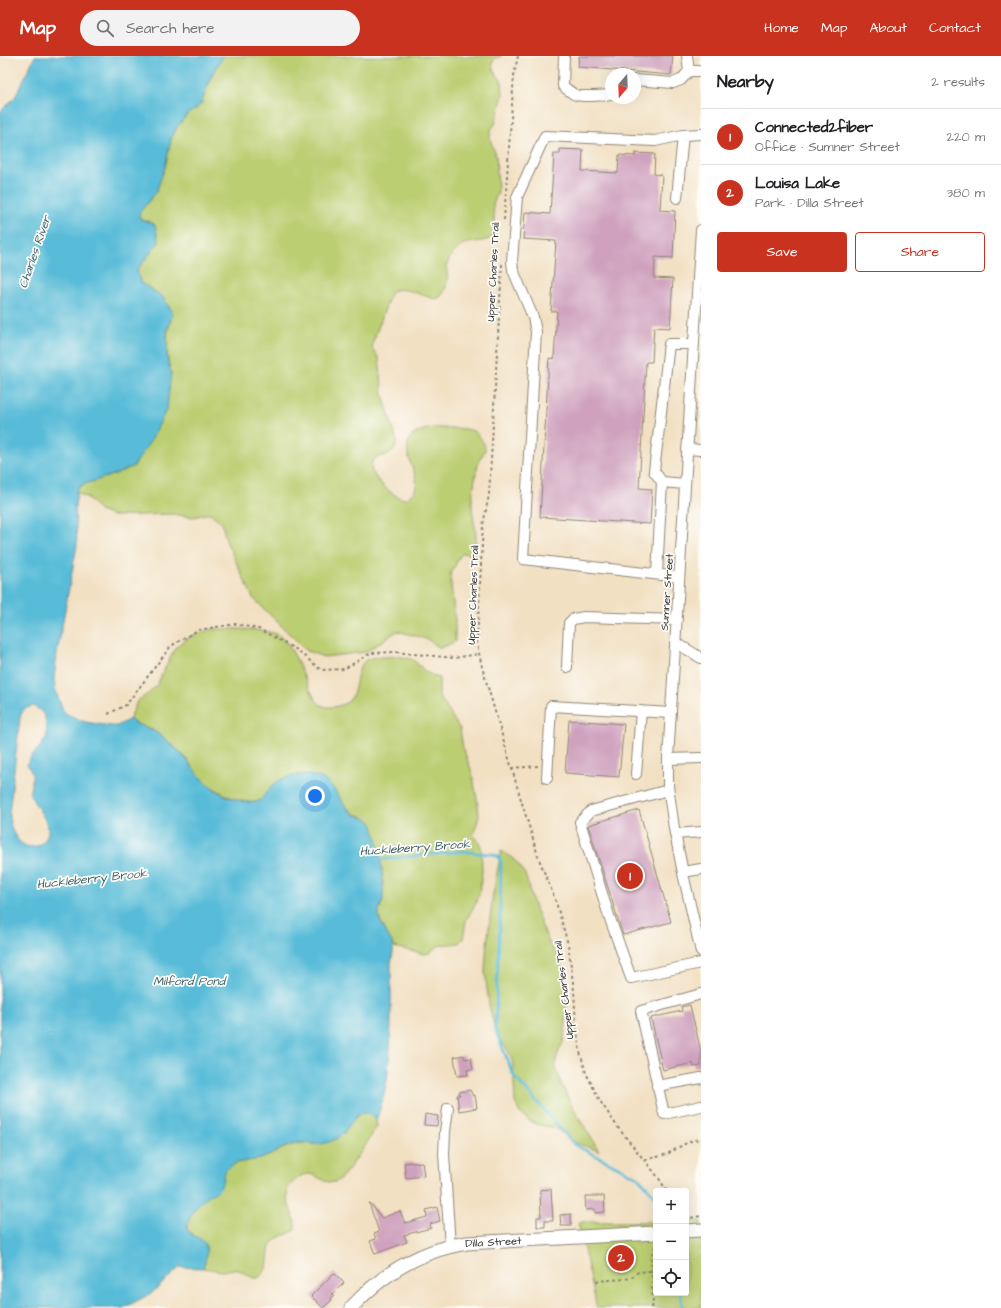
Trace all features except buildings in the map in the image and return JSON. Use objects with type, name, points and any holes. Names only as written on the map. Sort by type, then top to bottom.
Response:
[{"type":"main road","points":[[689,1231],[701,1230]]},
{"type":"main road","name":"Dilla Street","points":[[351,1308],[364,1293],[395,1270],[412,1260],[450,1246],[467,1243],[653,1233]]},
{"type":"street","points":[[564,56],[563,86],[568,91],[575,95],[581,96],[605,94]]},
{"type":"street","points":[[641,80],[673,83],[681,80],[689,70],[687,56]]},
{"type":"street","points":[[689,70],[701,71]]},
{"type":"street","points":[[680,577],[523,560],[536,332],[533,317],[513,270],[512,261],[517,197],[545,136],[655,141],[683,135],[701,134]]},
{"type":"street","points":[[677,198],[683,135]]},
{"type":"street","name":"Sumner Street","points":[[701,230],[698,330],[694,344],[668,759],[668,790],[675,834],[682,872],[701,952]]},
{"type":"street","points":[[657,574],[662,482],[654,472],[669,344],[694,344]]},
{"type":"street","points":[[687,449],[701,450]]},
{"type":"street","points":[[662,482],[685,484]]},
{"type":"street","points":[[567,667],[569,623],[573,619],[584,617],[677,620]]},
{"type":"street","points":[[675,642],[701,658]]},
{"type":"street","points":[[547,778],[551,706],[671,713]]},
{"type":"street","points":[[636,774],[641,711]]},
{"type":"street","points":[[668,759],[701,758]]},
{"type":"street","points":[[668,790],[591,811],[580,822],[608,913],[631,978],[701,963]]},
{"type":"street","points":[[675,834],[701,832]]},
{"type":"street","points":[[682,872],[701,869]]},
{"type":"street","points":[[701,994],[640,1011],[664,1114],[701,1106]]},
{"type":"street","points":[[658,1086],[701,1078]]},
{"type":"street","points":[[448,1108],[444,1154],[450,1246]]},
{"type":"path","name":"Upper Charles Trail","points":[[504,223],[514,75],[518,56]]},
{"type":"path","name":"Upper Charles Trail","points":[[502,262],[489,495],[483,524],[478,644],[479,654],[539,858],[556,902],[568,944],[574,990],[576,1025],[580,1052],[586,1073],[600,1100],[619,1129],[665,1188]]},
{"type":"path","points":[[108,714],[126,705],[171,646],[198,630],[235,624],[258,629],[297,650],[321,670],[344,669],[371,653],[395,652],[454,658],[479,654]]},
{"type":"path","points":[[512,768],[548,766]]},
{"type":"path","points":[[644,1160],[669,1153],[680,1146],[701,1139]]},
{"type":"path","points":[[689,1217],[701,1216]]},
{"type":"path","points":[[652,1308],[651,1254],[653,1250]]},
{"type":"path","points":[[596,1281],[631,1278],[638,1272],[652,1271]]},
{"type":"green space","points":[[224,56],[502,56],[494,59],[492,64],[493,69],[502,82],[503,95],[495,124],[490,131],[490,139],[496,156],[498,191],[493,205],[495,227],[492,237],[487,240],[463,244],[451,256],[446,266],[448,279],[444,292],[440,297],[436,299],[431,298],[401,289],[391,292],[372,348],[379,358],[383,395],[397,442],[392,453],[378,457],[372,462],[371,467],[373,472],[382,485],[395,495],[407,499],[415,490],[416,478],[409,457],[408,444],[411,437],[417,432],[435,428],[468,429],[476,433],[481,439],[485,450],[477,469],[472,500],[476,547],[474,554],[471,555],[463,553],[460,556],[450,575],[455,621],[455,642],[440,648],[427,639],[397,631],[366,652],[324,657],[307,651],[253,598],[226,541],[222,523],[210,513],[193,517],[172,514],[113,516],[99,511],[88,498],[77,493],[79,488],[88,482],[116,474],[171,373],[167,350],[167,336],[173,313],[162,296],[141,283],[137,270],[159,242],[150,221],[142,221],[139,218],[140,212],[156,191],[165,167],[171,139],[177,127],[188,114],[197,108],[202,102],[210,79]]},
{"type":"green space","points":[[213,629],[254,630],[276,634],[283,639],[290,648],[313,695],[318,702],[325,707],[341,705],[352,697],[361,665],[370,658],[394,656],[408,658],[415,661],[423,670],[439,678],[439,696],[460,729],[463,748],[472,772],[479,817],[473,835],[481,846],[482,871],[480,891],[476,903],[466,920],[463,939],[459,943],[440,945],[430,953],[424,954],[394,947],[379,918],[378,912],[383,900],[362,816],[349,809],[334,790],[267,791],[260,801],[246,802],[238,800],[213,788],[202,779],[187,759],[167,740],[151,729],[136,724],[130,719],[137,701],[148,694],[157,685],[174,650],[191,636]]},
{"type":"green space","points":[[501,851],[513,858],[523,871],[541,924],[550,945],[561,963],[566,992],[566,1021],[563,1042],[556,1061],[556,1068],[568,1099],[599,1151],[576,1143],[556,1128],[531,1122],[520,1113],[515,1102],[513,1063],[509,1052],[495,1030],[489,1005],[485,972],[492,900]]},
{"type":"green space","points":[[366,1112],[372,1115],[376,1120],[377,1126],[358,1157],[345,1174],[335,1182],[325,1181],[313,1175],[303,1175],[294,1181],[288,1189],[287,1200],[294,1220],[295,1230],[273,1242],[270,1246],[266,1269],[258,1278],[253,1278],[235,1269],[222,1271],[203,1268],[206,1257],[205,1245],[200,1239],[188,1231],[189,1219],[207,1196],[216,1192],[220,1188],[224,1173],[228,1168],[239,1163],[259,1159],[293,1144],[326,1143],[343,1133],[357,1116]]},
{"type":"green space","points":[[701,1221],[701,1308],[597,1308],[578,1222],[653,1222],[653,1296],[689,1296],[689,1222]]},
{"type":"water","name":"Milford Pond","points":[[35,56],[224,56],[210,79],[202,102],[197,108],[188,114],[177,127],[171,139],[165,167],[156,192],[140,212],[139,218],[155,225],[159,242],[137,270],[141,283],[162,296],[173,313],[167,330],[167,358],[171,373],[167,408],[153,437],[134,466],[116,474],[85,484],[79,487],[77,491],[75,507],[77,545],[57,653],[54,679],[56,692],[63,710],[67,714],[85,722],[117,726],[130,719],[136,724],[146,727],[160,735],[186,759],[206,783],[212,788],[233,799],[248,802],[258,801],[273,785],[292,776],[314,776],[321,778],[330,784],[351,812],[369,820],[373,826],[380,852],[383,881],[383,900],[379,910],[379,917],[391,940],[393,948],[391,966],[389,1065],[383,1100],[376,1120],[366,1113],[361,1113],[343,1134],[327,1143],[294,1144],[260,1159],[239,1163],[228,1168],[224,1173],[220,1188],[204,1199],[189,1219],[187,1229],[192,1235],[202,1240],[206,1246],[207,1253],[203,1268],[180,1267],[152,1293],[123,1308],[0,1308],[0,112],[15,97]],"holes":[[[33,706],[45,717],[47,731],[42,745],[27,764],[32,775],[30,791],[31,796],[45,819],[48,828],[47,837],[41,844],[33,847],[24,845],[17,839],[12,829],[9,814],[20,718],[23,711]]]},
{"type":"waterway","name":"Huckleberry Brook","points":[[376,860],[464,851],[493,854],[499,857],[501,862],[500,918],[495,1029],[514,1076],[575,1145],[638,1177],[653,1194]]},
{"type":"waterway","name":"Huckleberry Brook","points":[[681,1296],[683,1308]]},
{"type":"place","name":"Connected2fiber","points":[[630,876]]},
{"type":"place","name":"Louisa Lake","points":[[621,1258]]},
{"type":"water label","name":"Charles River","points":[[35,252]]}]
